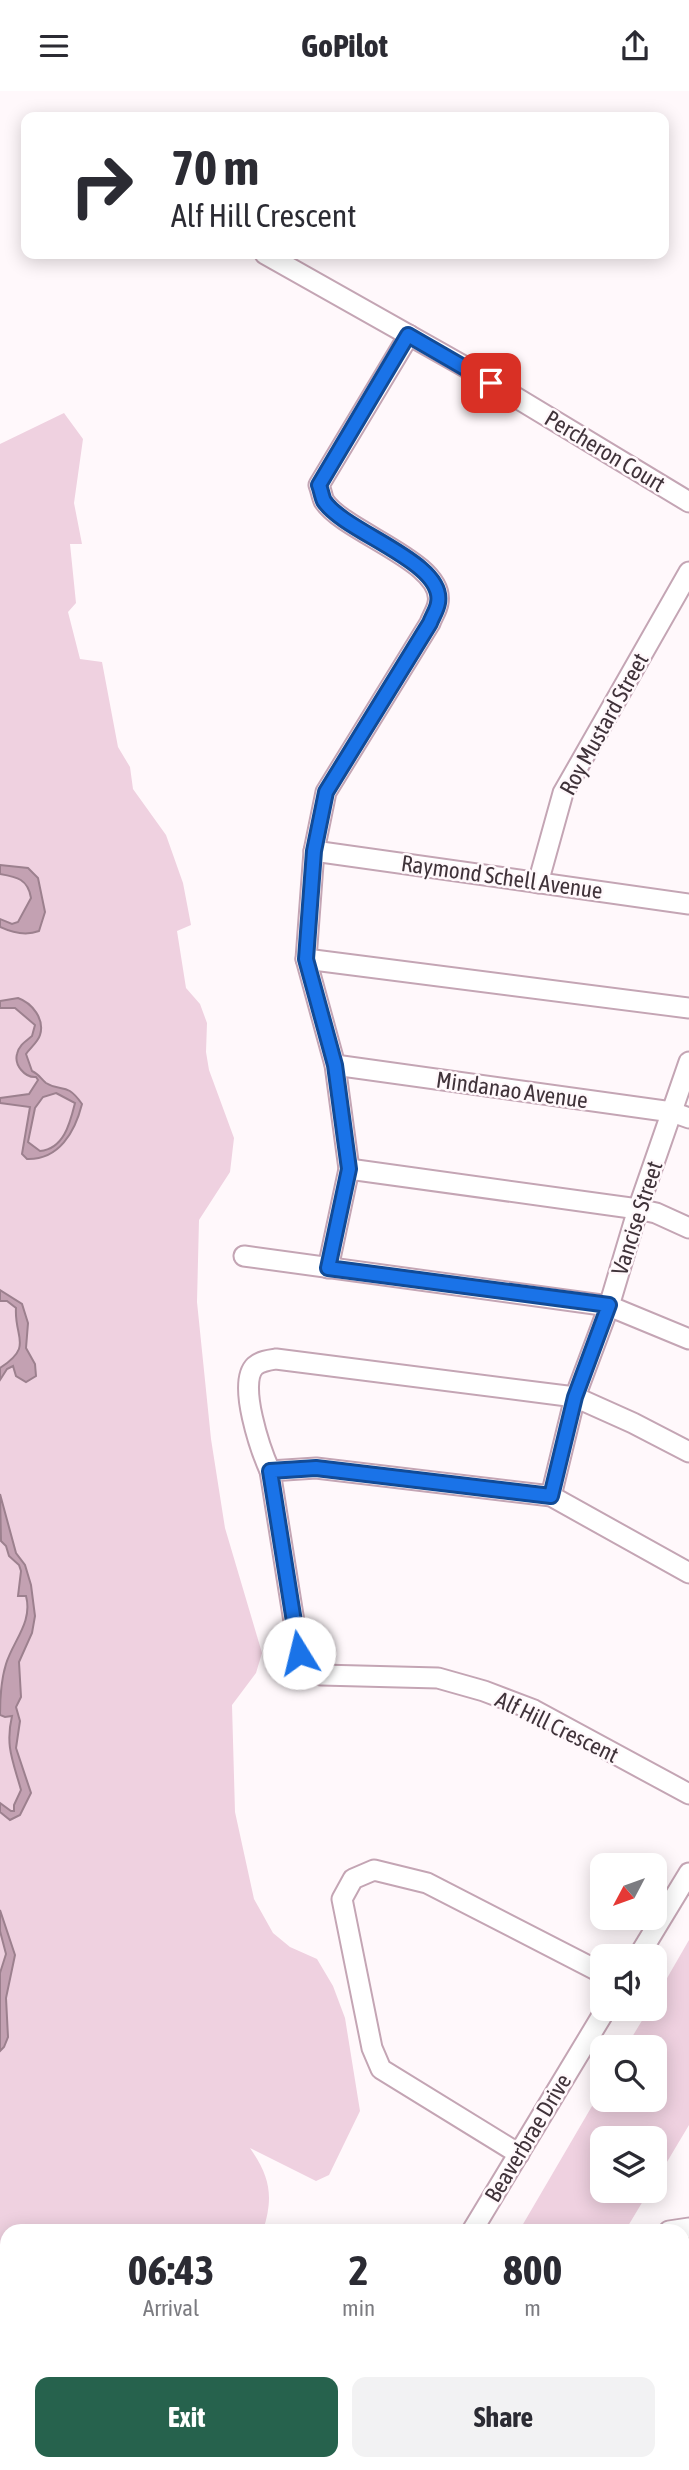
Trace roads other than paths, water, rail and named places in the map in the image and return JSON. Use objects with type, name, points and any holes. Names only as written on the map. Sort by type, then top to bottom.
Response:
[{"type":"street","name":"Percheron Court","points":[[274,259],[408,335],[689,502]]},
{"type":"street","points":[[328,1268],[349,1169],[335,1065],[306,959],[314,851],[326,792],[430,623],[439,602],[436,586],[424,570],[341,518],[323,500],[319,485],[408,335]]},
{"type":"street","name":"Roy Mustard Street","points":[[538,883],[563,793],[689,572]]},
{"type":"street","name":"Raymond Schell Avenue","points":[[314,851],[689,904]]},
{"type":"street","points":[[306,959],[689,1008]]},
{"type":"street","name":"Vancise Street","points":[[551,1496],[575,1397],[609,1305],[638,1209],[680,1115],[689,1062]]},
{"type":"street","name":"Mindanao Avenue","points":[[335,1065],[680,1115]]},
{"type":"street","points":[[349,1169],[638,1209],[656,1213],[689,1229]]},
{"type":"street","points":[[244,1256],[609,1305],[689,1339]]},
{"type":"street","points":[[689,1452],[575,1397],[276,1359],[264,1361],[254,1367],[248,1378],[252,1417],[270,1471],[316,1468],[551,1496],[689,1573]]},
{"type":"street","name":"Alf Hill Crescent","points":[[270,1471],[299,1653],[311,1671],[338,1677],[438,1678],[484,1691],[534,1710],[689,1794]]},
{"type":"street","points":[[519,2154],[381,2069],[372,2048],[342,1899],[354,1879],[374,1870],[427,1883],[590,1967]]},
{"type":"street","points":[[646,1944],[689,1873]]},
{"type":"street","name":"Beaverbrae Drive","points":[[476,2224],[600,2021]]}]
